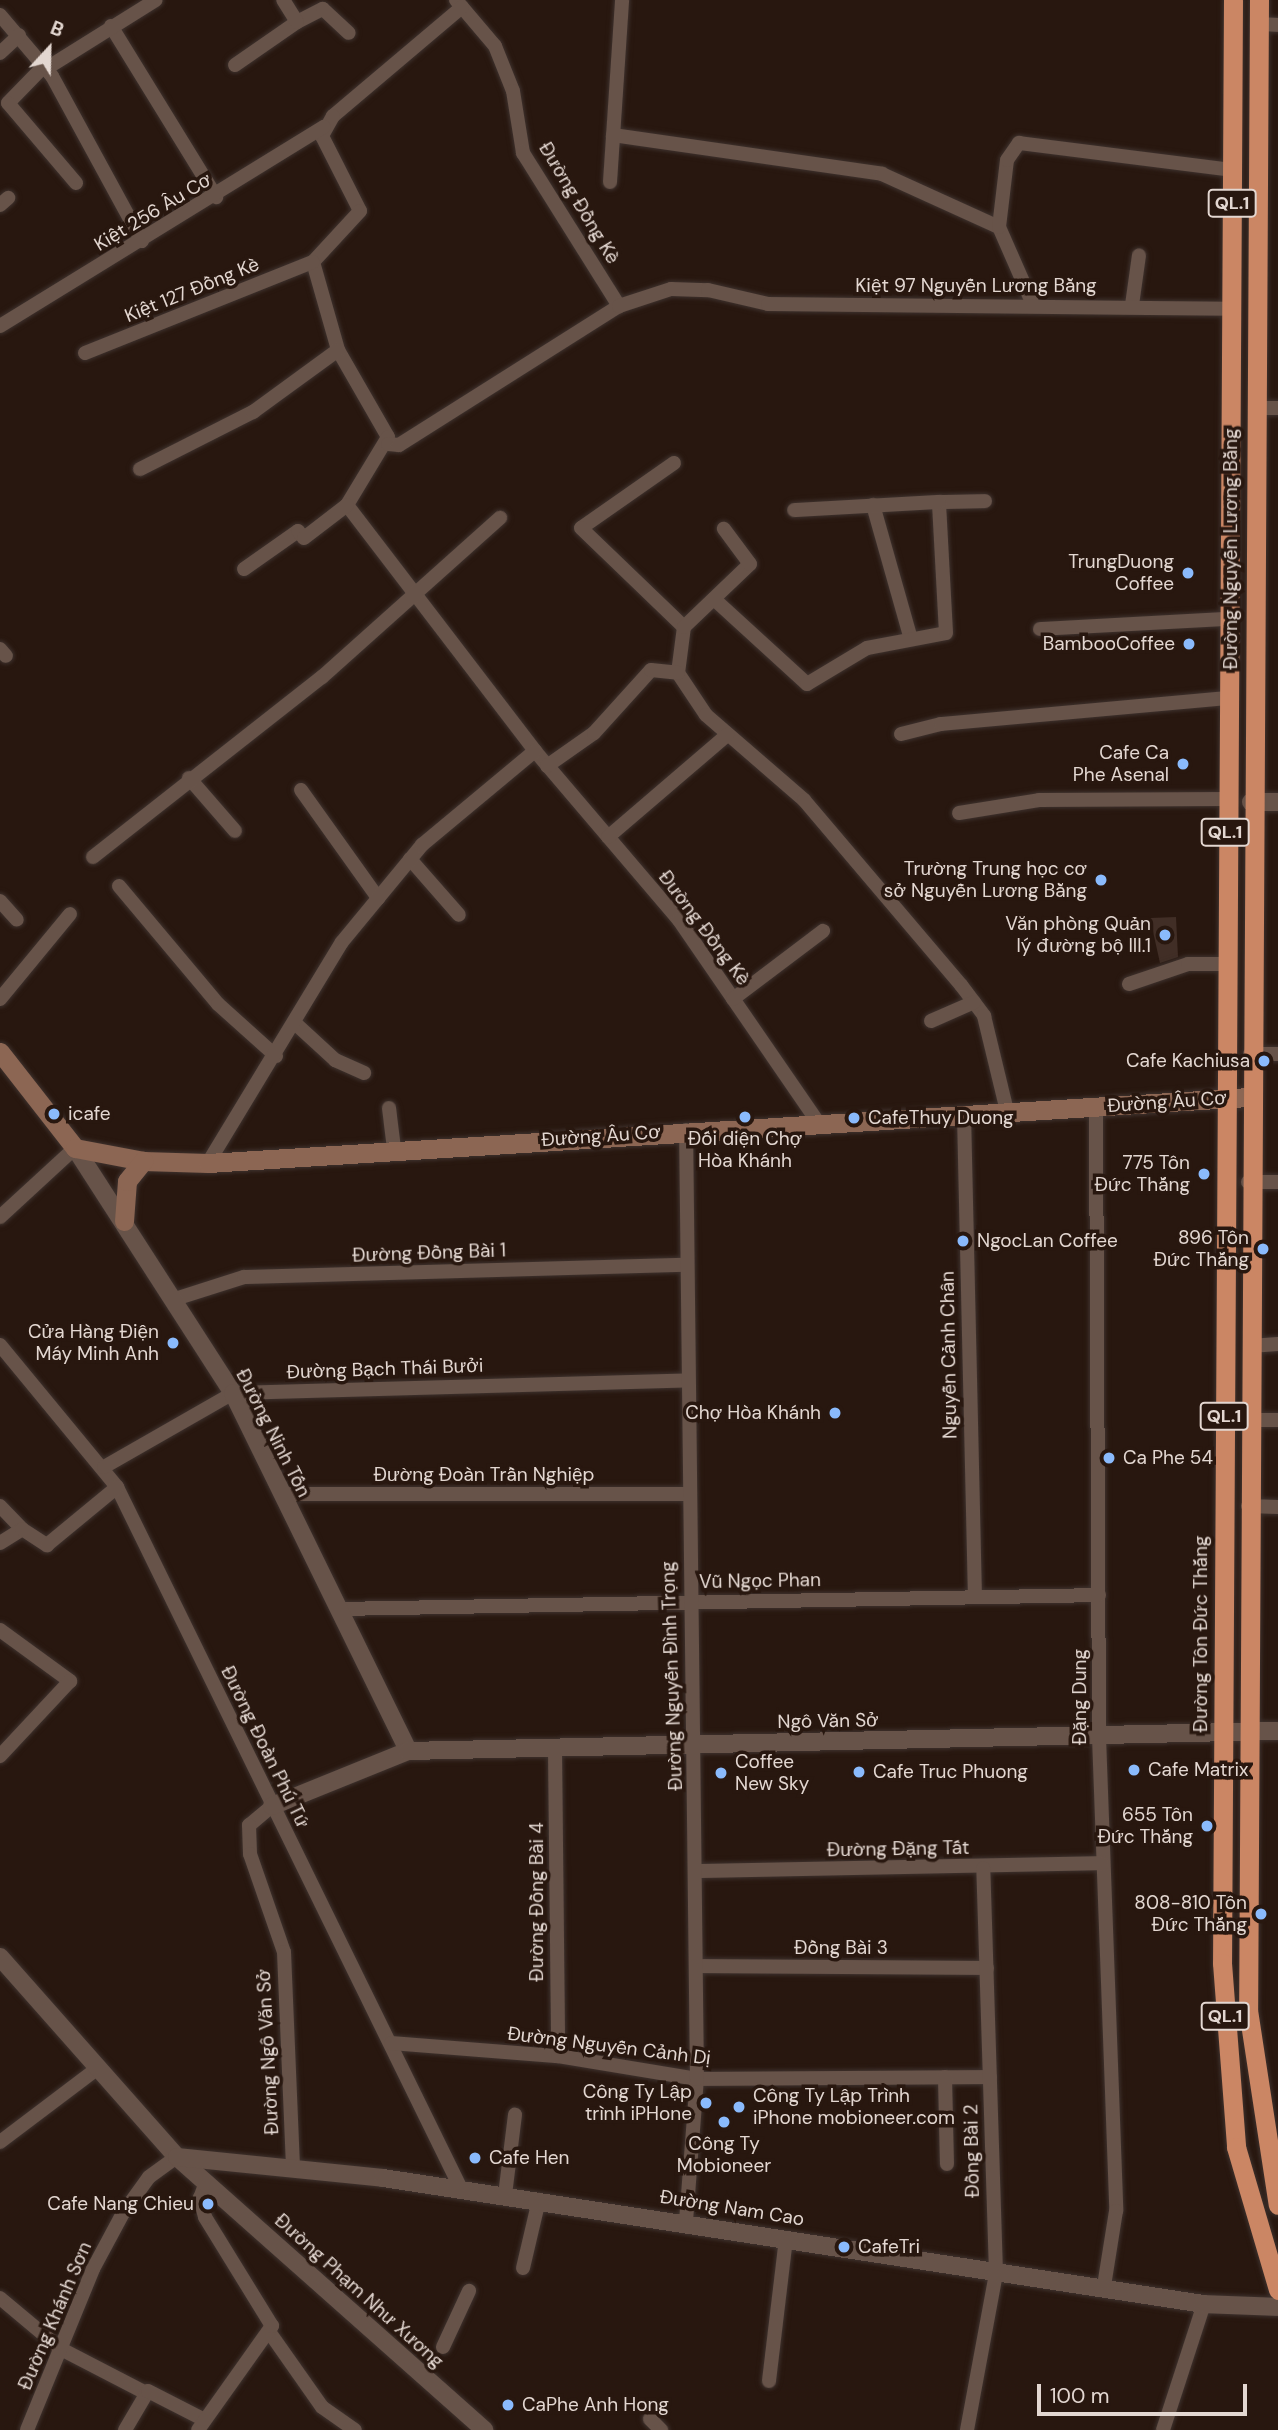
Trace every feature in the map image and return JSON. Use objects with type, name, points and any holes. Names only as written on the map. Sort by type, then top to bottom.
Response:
[{"type":"highway","name":"Đường Nguyễn Lương Bằng","points":[[1226,1097],[1224,964],[1233,0]]},
{"type":"highway","name":"Đường Nguyễn Lương Bằng","points":[[1249,1097],[1255,408],[1269,24],[1259,0]]},
{"type":"highway","points":[[1227,645],[1254,645]]},
{"type":"highway","name":"Đường Tôn Đức Thắng","points":[[1226,1097],[1223,1735],[1227,2071],[1236,2147],[1278,2290]]},
{"type":"highway","name":"QL.1","points":[[1249,1097],[1248,2010],[1278,2205]]},
{"type":"main road","points":[[0,1052],[75,1148]]},
{"type":"main road","name":"Đường Âu Cơ","points":[[75,1148],[143,1161],[208,1163],[686,1130],[1249,1097]]},
{"type":"main road","points":[[124,1221],[127,1181],[143,1161]]},
{"type":"street","points":[[76,183],[8,103],[46,66],[156,0]]},
{"type":"street","points":[[610,182],[622,0]]},
{"type":"street","name":"Đường Đồng Kè","points":[[324,127],[459,3],[495,46],[513,90],[523,153],[619,306]]},
{"type":"street","points":[[235,65],[290,11],[323,9],[349,33]]},
{"type":"street","points":[[0,15],[46,66],[142,241]]},
{"type":"street","points":[[111,26],[216,197]]},
{"type":"street","points":[[0,53],[19,35]]},
{"type":"street","points":[[244,569],[298,531],[304,538],[347,505],[360,477],[388,444],[387,427],[338,350],[313,262],[360,211],[325,144],[324,127]]},
{"type":"street","name":"Kiệt 256 Âu Cơ","points":[[0,326],[216,197],[324,127]]},
{"type":"street","points":[[613,135],[882,174],[999,227]]},
{"type":"street","points":[[1032,302],[999,227],[1007,160],[1019,143],[1232,170]]},
{"type":"street","points":[[1132,305],[1139,255]]},
{"type":"street","name":"Kiệt 127 Đồng Kè","points":[[85,354],[313,262]]},
{"type":"street","name":"Kiệt 97 Nguyễn Lương Bằng","points":[[388,444],[399,445],[619,306],[671,289],[708,290],[768,304],[957,309],[1032,302],[1231,309]]},
{"type":"street","points":[[141,469],[253,412],[338,350]]},
{"type":"street","points":[[1255,408],[1278,408]]},
{"type":"street","points":[[674,463],[581,528],[684,627]]},
{"type":"street","points":[[794,510],[985,501]]},
{"type":"street","points":[[714,599],[807,684],[857,652],[948,629],[939,502]]},
{"type":"street","name":"Đường Đồng Kè","points":[[347,505],[535,751],[679,920],[818,1122]]},
{"type":"street","points":[[873,505],[911,639]]},
{"type":"street","points":[[93,857],[189,778],[322,677],[414,592],[500,518]]},
{"type":"street","points":[[678,673],[684,627],[750,564],[724,529]]},
{"type":"street","points":[[1040,629],[1227,619]]},
{"type":"street","points":[[547,766],[594,733],[651,670],[678,673],[727,735],[804,800],[974,1002],[984,1016],[1007,1111]]},
{"type":"street","points":[[901,734],[941,724],[1226,698]]},
{"type":"street","points":[[608,837],[727,735]]},
{"type":"street","points":[[208,1163],[297,1025],[317,974],[410,859],[535,751]]},
{"type":"street","points":[[189,778],[235,831]]},
{"type":"street","points":[[301,790],[378,898]]},
{"type":"street","points":[[959,813],[1039,800],[1226,799]]},
{"type":"street","points":[[1251,802],[1278,802]]},
{"type":"street","points":[[410,859],[459,915]]},
{"type":"street","points":[[119,886],[218,1004],[276,1056]]},
{"type":"street","points":[[0,901],[17,920]]},
{"type":"street","points":[[0,999],[70,914]]},
{"type":"street","points":[[733,999],[823,931]]},
{"type":"street","points":[[1129,984],[1188,964],[1224,964]]},
{"type":"street","points":[[931,1021],[974,1002]]},
{"type":"street","points":[[297,1025],[335,1059],[364,1073]]},
{"type":"street","points":[[1250,1054],[1278,1054]]},
{"type":"street","name":"Đặng Dung","points":[[1096,1107],[1099,1737],[1116,2211],[1104,2286]]},
{"type":"street","points":[[389,1108],[394,1149]]},
{"type":"street","name":"Nguyễn Cảnh Chân","points":[[964,1114],[975,1596]]},
{"type":"street","name":"Đường Nguyễn Đình Trọng","points":[[686,1130],[686,1494],[694,1745],[697,2079],[686,2221]]},
{"type":"street","points":[[0,1217],[75,1148]]},
{"type":"street","name":"Đường Ninh Tốn","points":[[75,1148],[175,1299],[233,1393],[408,1751]]},
{"type":"street","points":[[1248,1182],[1278,1182]]},
{"type":"street","name":"Đường Đồng Bài 1","points":[[175,1299],[244,1277],[687,1265]]},
{"type":"street","points":[[1250,1346],[1278,1344]]},
{"type":"street","name":"Đường Đoàn Phú Tứ","points":[[0,1345],[104,1467],[117,1486],[461,2189]]},
{"type":"street","name":"Đường Bạch Thái Bưởi","points":[[104,1467],[233,1393],[687,1380]]},
{"type":"street","points":[[1250,1420],[1278,1420]]},
{"type":"street","points":[[0,1506],[22,1529],[47,1545],[117,1486]]},
{"type":"street","name":"Đường Đoàn Trần Nghiệp","points":[[281,1494],[686,1494]]},
{"type":"street","points":[[1248,1506],[1278,1507]]},
{"type":"street","points":[[0,1543],[22,1529]]},
{"type":"street","name":"Vũ Ngọc Phan","points":[[338,1609],[1099,1595]]},
{"type":"street","points":[[0,1630],[44,1660],[70,1683],[0,1756]]},
{"type":"street","name":"Ngô Văn Sở","points":[[408,1751],[1249,1735],[1278,1731]]},
{"type":"street","name":"Đường Đồng Bài 4","points":[[555,1748],[558,2056]]},
{"type":"street","name":"Đường Ngô Văn Sở","points":[[293,2166],[284,1952],[250,1854],[249,1825],[272,1806],[408,1751]]},
{"type":"street","name":"Đường Đặng Tất","points":[[695,1871],[984,1868],[1102,1863]]},
{"type":"street","name":"Đồng Bài 2","points":[[967,2430],[996,2273],[984,1868]]},
{"type":"street","name":"Đường Phạm Như Xương","points":[[0,1957],[177,2157],[484,2430]]},
{"type":"street","name":"Đồng Bài 3","points":[[696,1966],[987,1968]]},
{"type":"street","name":"Đường Nguyễn Cảnh Dị","points":[[391,2043],[558,2056],[697,2079],[990,2077]]},
{"type":"street","points":[[0,2142],[98,2068]]},
{"type":"street","points":[[945,2077],[947,2164]]},
{"type":"street","points":[[505,2195],[515,2115]]},
{"type":"street","name":"Đường Nam Cao","points":[[177,2157],[293,2166],[505,2195],[686,2221],[996,2273],[1104,2286],[1204,2304],[1278,2307]]},
{"type":"street","name":"Đường Khánh Sơn","points":[[27,2430],[123,2213],[149,2177],[177,2157]]},
{"type":"street","points":[[206,2182],[200,2199],[205,2217],[267,2310],[270,2333],[315,2398],[355,2430]]},
{"type":"street","points":[[523,2268],[539,2200]]},
{"type":"street","points":[[769,2381],[786,2238]]},
{"type":"street","points":[[443,2347],[469,2291]]},
{"type":"street","points":[[0,2298],[61,2349],[201,2424],[270,2333]]},
{"type":"street","points":[[1163,2430],[1204,2304]]},
{"type":"street","points":[[125,2430],[144,2392]]},
{"type":"building","name":"Văn phòng Quản lý đường bộ III.1","points":[[1176,917],[1178,957],[1160,963],[1150,918]]},
{"type":"place","name":"TrungDuong Coffee","points":[[1188,573]]},
{"type":"place","name":"BambooCoffee","points":[[1189,644]]},
{"type":"place","name":"Cafe Ca Phe Asenal","points":[[1183,764]]},
{"type":"place","name":"Trường Trung học cơ sở Nguyễn Lương Bằng","points":[[1101,880]]},
{"type":"place","name":"Văn phòng Quản lý đường bộ III.1","points":[[1165,935]]},
{"type":"place","name":"Cafe Kachiusa","points":[[1264,1061]]},
{"type":"place","name":"icafe","points":[[54,1114]]},
{"type":"place","name":"Đối diện Chợ Hòa Khánh","points":[[745,1117]]},
{"type":"place","name":"CafeThuy Duong","points":[[854,1118]]},
{"type":"place","name":"775 Tôn Đức Thắng","points":[[1204,1174]]},
{"type":"place","name":"NgocLan Coffee","points":[[963,1241]]},
{"type":"place","name":"896 Tôn Đức Thắng","points":[[1263,1249]]},
{"type":"place","name":"Cửa Hàng Điện Máy Minh Anh","points":[[173,1343]]},
{"type":"place","name":"Chợ Hòa Khánh","points":[[835,1413]]},
{"type":"place","name":"Ca Phe 54","points":[[1109,1458]]},
{"type":"place","name":"Cafe Matrix","points":[[1134,1770]]},
{"type":"place","name":"Cafe Truc Phuong","points":[[859,1772]]},
{"type":"place","name":"Coffee New Sky","points":[[721,1773]]},
{"type":"place","name":"655 Tôn Đức Thắng","points":[[1207,1826]]},
{"type":"place","name":"808-810 Tôn Đức Thắng","points":[[1261,1914]]},
{"type":"place","name":"Công Ty Lập trình iPHone","points":[[706,2103]]},
{"type":"place","name":"Công Ty Lập Trình iPhone mobioneer.com","points":[[739,2107]]},
{"type":"place","name":"Công Ty Mobioneer","points":[[724,2122]]},
{"type":"place","name":"Cafe Hen","points":[[475,2158]]},
{"type":"place","name":"Cafe Nang Chieu","points":[[208,2204]]},
{"type":"place","name":"CafeTri","points":[[844,2247]]},
{"type":"place","name":"CaPhe Anh Hong","points":[[508,2405]]}]
